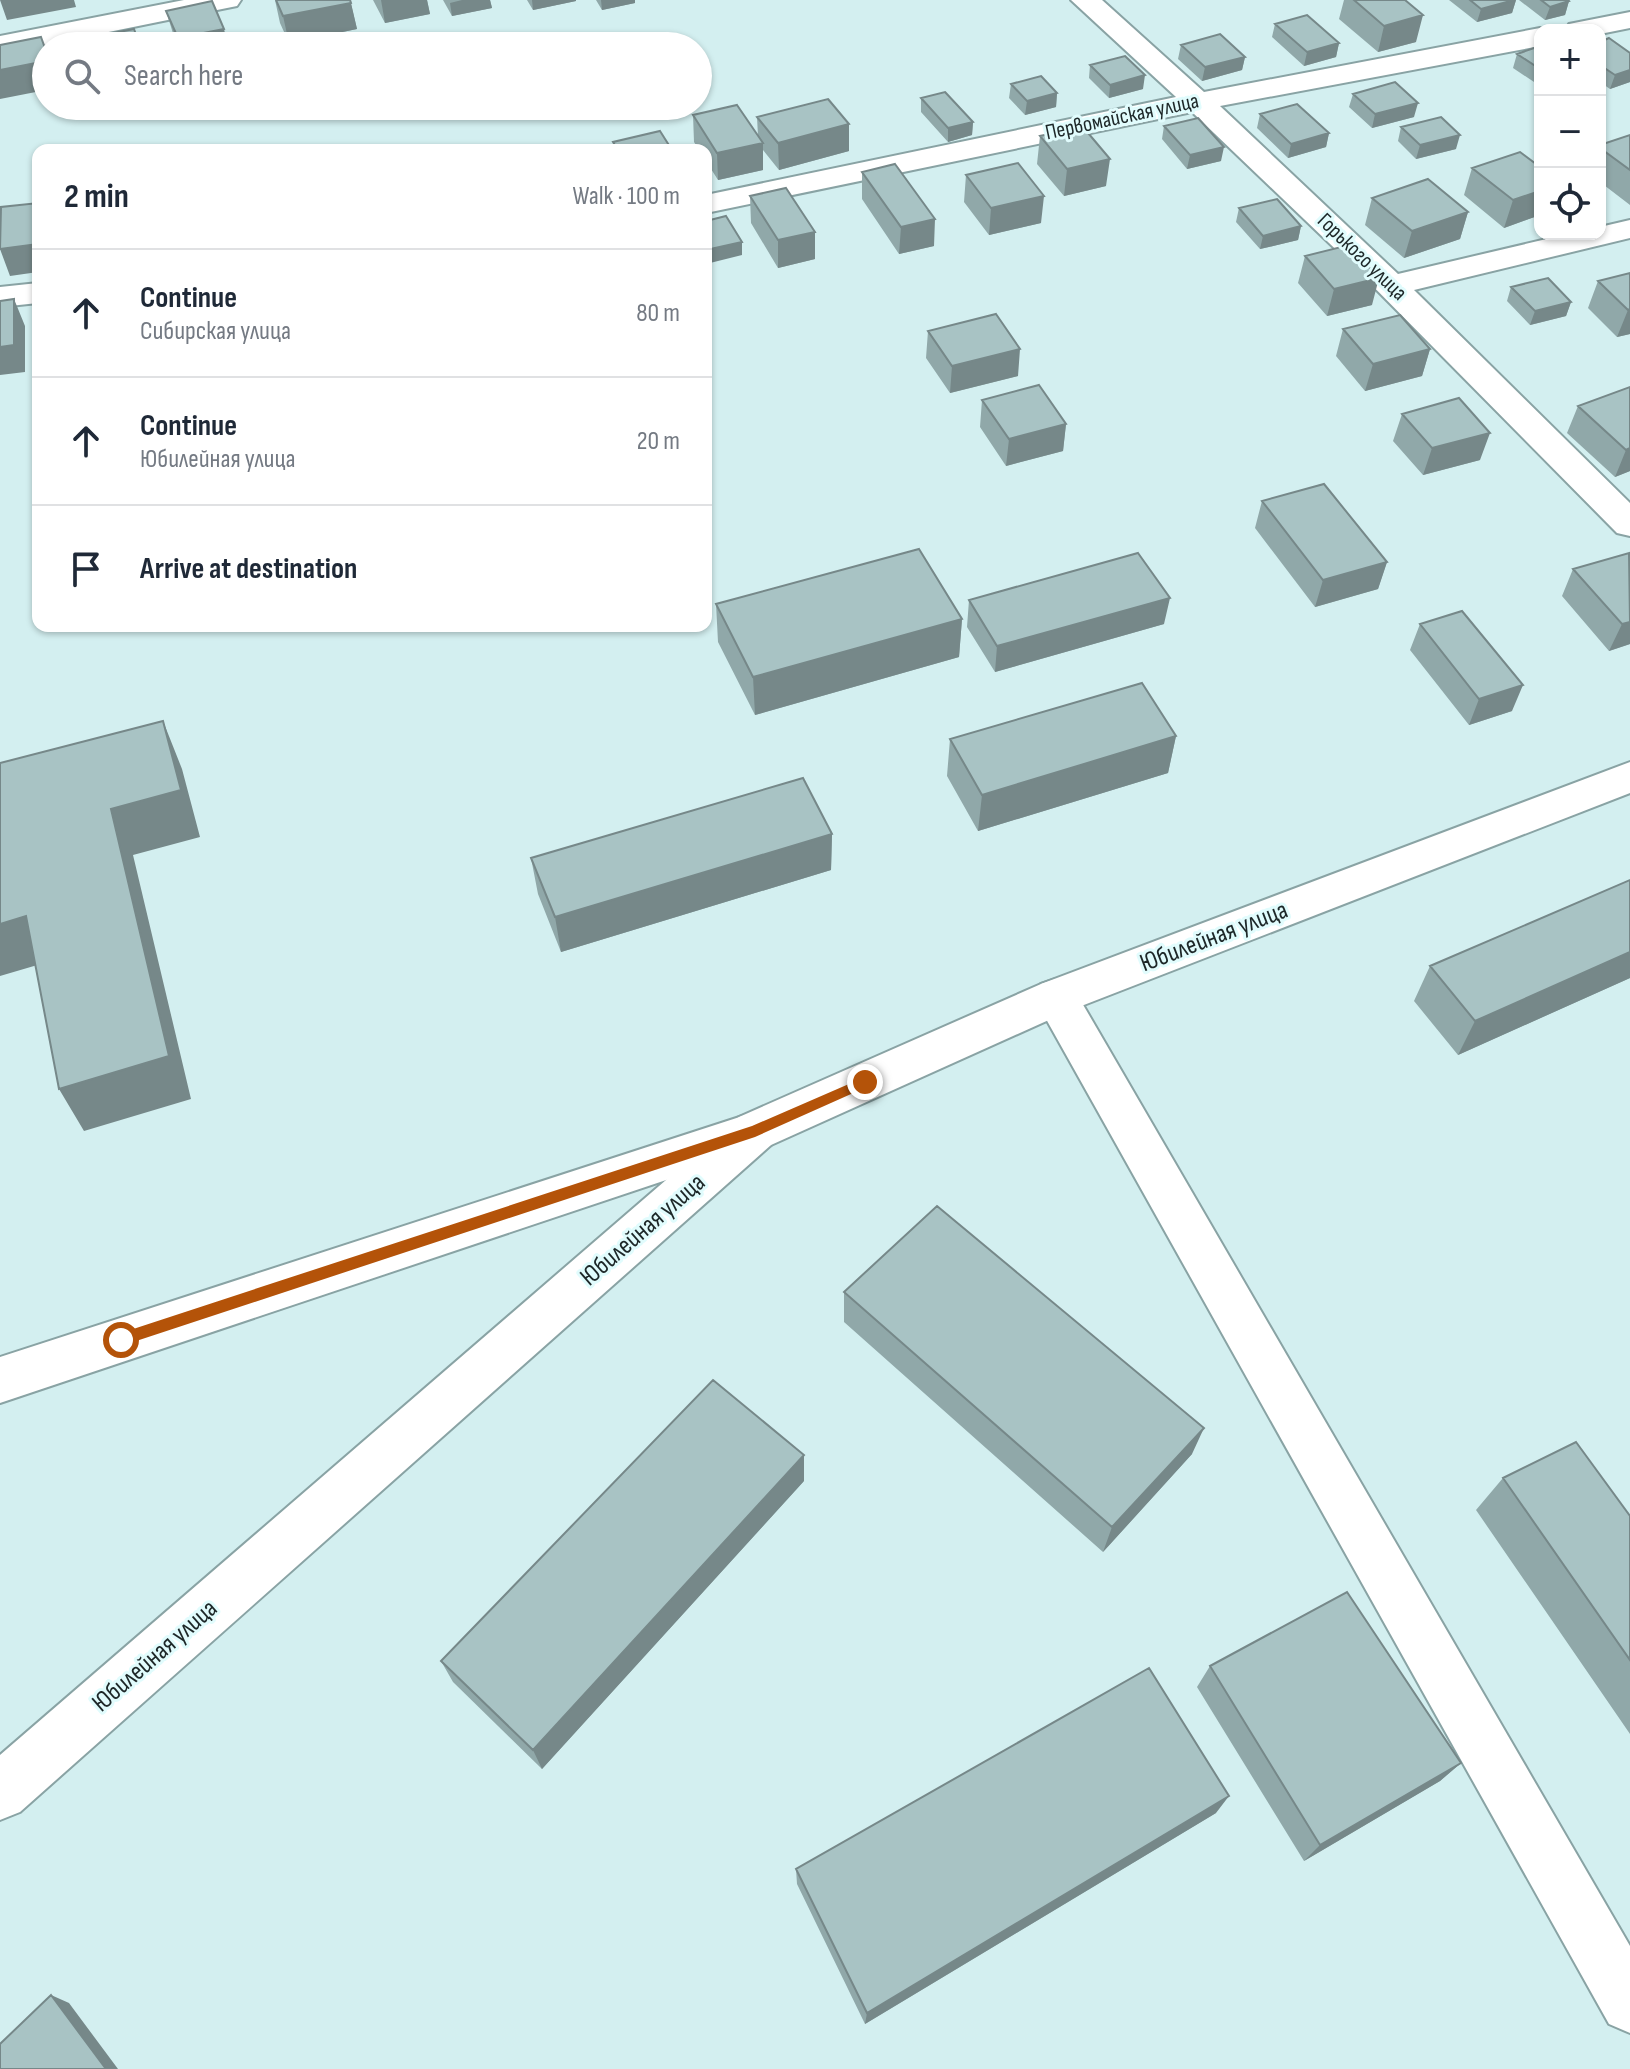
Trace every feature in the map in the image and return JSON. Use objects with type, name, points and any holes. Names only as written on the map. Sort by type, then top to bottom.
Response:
[{"type":"street","points":[[66,32],[227,0]]},
{"type":"street","name":"Горького улица","points":[[1085,0],[1201,101],[1392,285],[1630,524]]},
{"type":"street","points":[[1606,25],[1630,20]]},
{"type":"street","name":"Первомайская улица","points":[[712,203],[1201,101],[1534,38]]},
{"type":"street","points":[[0,45],[32,39]]},
{"type":"street","points":[[1392,285],[1630,229]]},
{"type":"street","points":[[0,297],[32,294]]},
{"type":"street","name":"Юбилейная улица","points":[[0,1792],[755,1131],[1056,997],[1630,777]]},
{"type":"street","points":[[1056,997],[1630,2003]]},
{"type":"street","points":[[0,1380],[755,1131]]},
{"type":"building","points":[[276,0],[350,0],[351,3],[283,16]]},
{"type":"building","points":[[1354,0],[1405,0],[1423,15],[1384,26]]},
{"type":"building","points":[[1470,0],[1514,0],[1481,9]]},
{"type":"building","points":[[1541,0],[1568,0],[1569,1],[1550,7]]},
{"type":"building","points":[[212,1],[224,29],[175,32],[166,11]]},
{"type":"building","points":[[1307,15],[1339,43],[1307,52],[1275,24]]},
{"type":"building","points":[[1220,34],[1245,57],[1205,67],[1181,45]]},
{"type":"building","points":[[1609,38],[1630,53],[1630,70],[1615,75],[1606,69],[1606,39]]},
{"type":"building","points":[[32,39],[32,64],[0,70],[0,45]]},
{"type":"building","points":[[1534,48],[1534,65],[1517,54]]},
{"type":"building","points":[[1125,56],[1145,75],[1110,85],[1090,65]]},
{"type":"building","points":[[1041,76],[1057,93],[1027,101],[1011,84]]},
{"type":"building","points":[[1395,82],[1418,103],[1375,114],[1353,94]]},
{"type":"building","points":[[945,92],[973,122],[948,128],[921,98]]},
{"type":"building","points":[[828,99],[849,124],[778,143],[757,117]]},
{"type":"building","points":[[1297,104],[1329,133],[1291,144],[1260,114]]},
{"type":"building","points":[[737,105],[763,143],[717,153],[696,120],[712,120],[712,111]]},
{"type":"building","points":[[1441,117],[1460,135],[1420,145],[1401,127]]},
{"type":"building","points":[[1198,118],[1224,147],[1190,155],[1164,126]]},
{"type":"building","points":[[1083,127],[1110,159],[1067,169],[1040,136]]},
{"type":"building","points":[[660,131],[668,144],[614,144]]},
{"type":"building","points":[[1630,135],[1630,170],[1606,152],[1606,143]]},
{"type":"building","points":[[1520,152],[1534,162],[1534,193],[1513,200],[1472,168]]},
{"type":"building","points":[[1018,163],[1044,196],[991,208],[966,175]]},
{"type":"building","points":[[895,164],[935,219],[901,227],[862,172]]},
{"type":"building","points":[[1428,179],[1468,212],[1412,231],[1372,198]]},
{"type":"building","points":[[786,188],[815,232],[778,240],[750,196]]},
{"type":"building","points":[[1277,199],[1301,226],[1263,236],[1239,208]]},
{"type":"building","points":[[32,204],[32,245],[0,249],[1,207]]},
{"type":"building","points":[[726,216],[742,242],[712,249],[712,220]]},
{"type":"building","points":[[1349,245],[1379,278],[1334,289],[1305,256]]},
{"type":"building","points":[[1630,273],[1630,309],[1628,310],[1598,281]]},
{"type":"building","points":[[1548,278],[1571,302],[1535,311],[1511,287]]},
{"type":"building","points":[[14,299],[14,345],[0,347],[0,301]]},
{"type":"building","points":[[996,314],[1020,349],[952,366],[928,331]]},
{"type":"building","points":[[1400,315],[1430,349],[1373,364],[1343,329]]},
{"type":"building","points":[[1039,385],[1066,424],[1009,439],[982,400]]},
{"type":"building","points":[[1630,387],[1630,448],[1626,450],[1578,406]]},
{"type":"building","points":[[1459,398],[1490,433],[1432,448],[1402,414]]},
{"type":"building","points":[[1324,484],[1387,562],[1323,580],[1262,501]]},
{"type":"building","points":[[919,549],[962,619],[753,677],[716,604]]},
{"type":"building","points":[[1138,553],[1170,598],[997,646],[969,600]]},
{"type":"building","points":[[1629,553],[1630,622],[1622,624],[1573,569]]},
{"type":"building","points":[[1462,611],[1523,685],[1479,699],[1420,624]]},
{"type":"building","points":[[1142,683],[1176,736],[982,795],[950,739]]},
{"type":"building","points":[[163,721],[181,790],[111,809],[169,1056],[59,1089],[26,916],[0,924],[0,763]]},
{"type":"building","points":[[803,778],[832,834],[555,917],[531,858]]},
{"type":"building","points":[[1630,880],[1630,952],[1475,1021],[1430,966]]},
{"type":"building","points":[[937,1206],[1204,1428],[1112,1527],[844,1292]]},
{"type":"building","points":[[713,1380],[804,1455],[533,1750],[441,1661]]},
{"type":"building","points":[[1576,1442],[1630,1516],[1630,1660],[1503,1478]]},
{"type":"building","points":[[1347,1592],[1461,1763],[1320,1845],[1210,1666]]},
{"type":"building","points":[[1149,1668],[1229,1796],[867,2013],[796,1869]]},
{"type":"building","points":[[51,1995],[106,2069],[0,2069],[0,2044]]},
{"type":"route","points":[[121,1340],[755,1131],[865,1082]]}]
